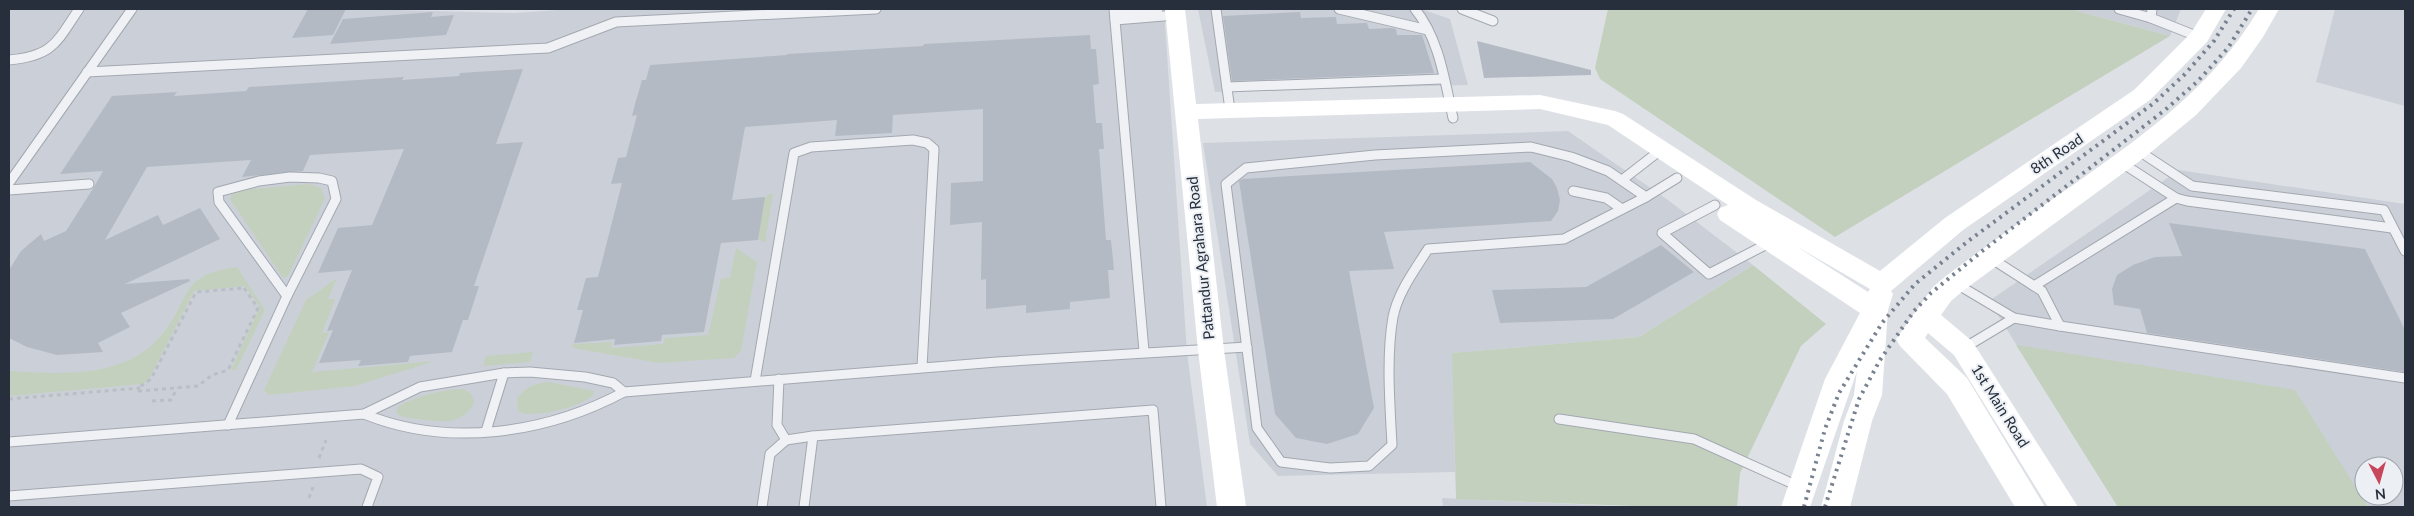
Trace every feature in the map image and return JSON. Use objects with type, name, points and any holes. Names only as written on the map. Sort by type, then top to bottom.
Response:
[{"type":"main road","name":"8th Road","points":[[1882,284],[1954,224],[2142,95],[2173,68],[2199,37],[2216,9]]},
{"type":"main road","points":[[2030,507],[1957,386],[1909,339],[1942,294],[1955,283],[2130,157],[2215,84],[2255,37],[2269,9]]},
{"type":"main road","name":"Pattandur Agrahara Road","points":[[1170,11],[1186,120],[1211,350],[1231,507]]},
{"type":"main road","points":[[1186,120],[1230,110],[1451,111],[1539,115],[1588,123],[1656,154],[1882,284],[1875,310],[1868,395],[1858,421],[1836,507]]},
{"type":"main road","points":[[1186,120],[1451,111]]},
{"type":"main road","points":[[1656,154],[1676,178],[1875,310]]},
{"type":"main road","points":[[1800,498],[1839,379],[1875,310]]},
{"type":"main road","name":"1st Main Road","points":[[1925,316],[1963,348],[2064,507]]},
{"type":"lane","points":[[9,60],[34,58],[50,51],[79,9]]},
{"type":"lane","points":[[9,183],[132,9]]},
{"type":"lane","points":[[87,72],[548,48],[616,22],[876,9]]},
{"type":"lane","points":[[1216,9],[1230,110]]},
{"type":"lane","points":[[1339,9],[1428,30]]},
{"type":"lane","points":[[1415,9],[1421,14],[1428,30],[1451,111]]},
{"type":"lane","points":[[1462,9],[1493,21]]},
{"type":"lane","points":[[2119,9],[2151,18],[2199,37]]},
{"type":"lane","points":[[2151,18],[2152,9]]},
{"type":"lane","points":[[1115,13],[1170,11]]},
{"type":"lane","points":[[1115,13],[1170,11]]},
{"type":"lane","points":[[1115,13],[1144,351]]},
{"type":"lane","points":[[1227,87],[1442,79]]},
{"type":"lane","points":[[755,381],[794,152],[811,146],[913,140],[927,143],[934,149],[922,367]]},
{"type":"lane","points":[[1646,197],[1608,171],[1571,157],[1532,147],[1375,155],[1246,168],[1226,184],[1257,428],[1281,462],[1330,468],[1369,466],[1392,445],[1389,388],[1393,317],[1403,289],[1428,249],[1564,239],[1646,197],[1676,178]]},
{"type":"lane","points":[[1622,180],[1656,154]]},
{"type":"lane","points":[[2130,157],[2176,198],[2392,228]]},
{"type":"lane","points":[[2130,157],[2192,186],[2384,210],[2405,251]]},
{"type":"lane","points":[[228,425],[336,199],[332,181],[318,176],[247,182],[218,192],[219,202],[288,296]]},
{"type":"lane","points":[[9,190],[90,184]]},
{"type":"lane","points":[[1573,191],[1606,198],[1622,209]]},
{"type":"lane","points":[[2034,286],[2176,198]]},
{"type":"lane","points":[[1715,205],[1662,234],[1709,274],[1771,242]]},
{"type":"lane","points":[[1989,257],[2042,291],[2060,326]]},
{"type":"lane","points":[[1955,283],[2014,318],[2405,378]]},
{"type":"lane","points":[[1963,348],[2014,318]]},
{"type":"lane","points":[[364,414],[382,424],[455,434],[521,428],[565,417],[605,404],[624,392],[922,367],[1144,351],[1211,350],[1247,347]]},
{"type":"lane","points":[[9,442],[364,414],[420,387],[504,373],[530,372],[586,377],[613,383],[624,392]]},
{"type":"lane","points":[[486,431],[504,373]]},
{"type":"lane","points":[[779,379],[776,425],[786,440]]},
{"type":"lane","points":[[762,507],[770,454],[786,440],[813,436],[1153,410],[1161,507]]},
{"type":"lane","points":[[1559,419],[1694,439],[1800,498]]},
{"type":"lane","points":[[804,507],[813,436]]},
{"type":"lane","points":[[9,496],[361,469],[378,478],[367,507]]},
{"type":"path","points":[[9,400],[140,388],[151,379],[196,292],[244,288],[258,308],[228,370],[212,375],[198,386],[139,391],[140,388]]},
{"type":"path","points":[[152,401],[171,400],[178,388]]},
{"type":"shaded area","points":[[9,9],[361,9],[514,13],[573,9],[1164,9],[1187,352],[1207,507],[9,507]]},
{"type":"shaded area","points":[[1198,9],[1421,9],[1450,19],[1468,85],[1215,92]]},
{"type":"shaded area","points":[[2070,9],[2181,9],[2170,36]]},
{"type":"shaded area","points":[[2335,9],[2405,9],[2405,106],[2316,82]]},
{"type":"shaded area","points":[[1568,131],[1668,200],[1753,265],[1639,337],[1453,353],[1455,472],[1278,476],[1250,444],[1203,143]]},
{"type":"shaded area","points":[[2179,170],[2405,204],[2405,507],[2118,507],[1989,301]]},
{"type":"shaded area","points":[[1442,498],[1614,506],[1614,507],[1443,507]]},
{"type":"green space","points":[[1608,9],[2070,9],[2170,36],[1835,237],[1600,79],[1595,68]]},
{"type":"green space","points":[[309,184],[321,188],[325,198],[288,276],[283,278],[230,199],[232,193],[238,190]]},
{"type":"green space","points":[[769,194],[773,194],[765,242],[763,242],[754,236],[759,203]]},
{"type":"green space","points":[[736,248],[757,262],[741,351],[734,358],[659,363],[572,348],[573,344],[612,342],[611,348],[663,344],[665,338],[708,335],[721,279],[730,278]]},
{"type":"green space","points":[[1753,265],[1826,324],[1801,346],[1740,473],[1737,507],[1658,507],[1456,499],[1452,353],[1639,337]]},
{"type":"green space","points":[[237,267],[265,310],[236,370],[231,370],[260,307],[245,286],[194,291],[149,379],[142,384],[9,396],[9,371],[72,373],[113,366],[132,358],[150,347],[165,331],[196,281],[205,275]]},
{"type":"green space","points":[[337,278],[328,299],[335,299],[322,333],[329,332],[312,372],[435,361],[355,386],[269,395],[264,390],[306,300]]},
{"type":"green space","points":[[2016,345],[2295,390],[2354,485],[2354,506],[2368,507],[2118,507]]},
{"type":"green space","points":[[533,352],[530,362],[483,366],[486,356]]},
{"type":"green space","points":[[549,382],[594,391],[593,395],[588,399],[557,411],[534,414],[518,411],[517,399],[523,391],[539,383]]},
{"type":"green space","points":[[464,389],[472,395],[474,402],[470,410],[458,419],[435,421],[406,418],[396,413],[398,407],[421,396]]},
{"type":"building","points":[[308,9],[346,9],[333,35],[292,38]]},
{"type":"building","points":[[433,12],[431,17],[454,15],[446,35],[330,44],[343,19]]},
{"type":"building","points":[[1300,12],[1301,18],[1336,17],[1337,24],[1367,23],[1369,29],[1392,28],[1396,29],[1397,35],[1422,35],[1434,73],[1232,81],[1223,16]]},
{"type":"building","points":[[1090,35],[1091,49],[1096,49],[1099,84],[1093,85],[1096,123],[1102,123],[1104,149],[1099,149],[1106,240],[1111,240],[1114,270],[1108,270],[1110,298],[1070,302],[1070,309],[1026,313],[1026,305],[986,309],[986,279],[981,280],[982,222],[950,225],[951,183],[983,181],[983,109],[893,115],[892,133],[835,136],[837,120],[745,127],[732,200],[765,197],[758,240],[721,243],[704,332],[662,335],[661,341],[614,345],[615,339],[574,343],[583,310],[577,310],[586,278],[598,277],[622,183],[611,184],[618,158],[626,157],[637,115],[632,116],[635,104],[642,80],[646,80],[650,65],[923,46],[924,44]]},
{"type":"building","points":[[1477,41],[1591,70],[1591,75],[1484,78]]},
{"type":"building","points":[[523,69],[496,144],[523,142],[474,286],[479,286],[468,320],[463,320],[452,352],[410,356],[408,362],[358,366],[361,360],[319,363],[333,330],[327,331],[352,270],[318,273],[338,228],[372,225],[404,149],[310,155],[303,171],[242,177],[251,160],[147,167],[105,240],[158,215],[163,225],[200,208],[220,239],[125,284],[189,279],[190,281],[121,313],[130,327],[98,343],[103,352],[57,355],[27,347],[9,338],[9,270],[21,251],[41,234],[44,241],[66,231],[94,187],[103,171],[60,174],[112,96],[177,92],[174,96],[246,91],[249,87],[404,77],[402,80],[459,76],[460,73]]},
{"type":"building","points":[[1530,162],[1552,179],[1557,188],[1560,200],[1558,211],[1551,221],[1384,232],[1394,269],[1349,271],[1374,408],[1358,434],[1327,444],[1296,438],[1275,414],[1239,181],[1242,179]]},
{"type":"building","points":[[2169,223],[2365,249],[2405,330],[2405,372],[2147,333],[2140,309],[2114,305],[2112,289],[2117,275],[2133,265],[2155,257],[2182,256]]},
{"type":"building","points":[[1661,245],[1694,272],[1613,319],[1500,323],[1492,290],[1586,287]]},
{"type":"railway","points":[[1804,507],[1825,429],[1839,393],[1882,323],[1915,284],[1967,242],[2154,103],[2185,74],[2214,41],[2234,9]]},
{"type":"railway","points":[[1825,507],[1859,399],[1880,360],[1914,311],[1931,293],[1981,252],[2165,110],[2198,81],[2228,48],[2252,9]]}]
